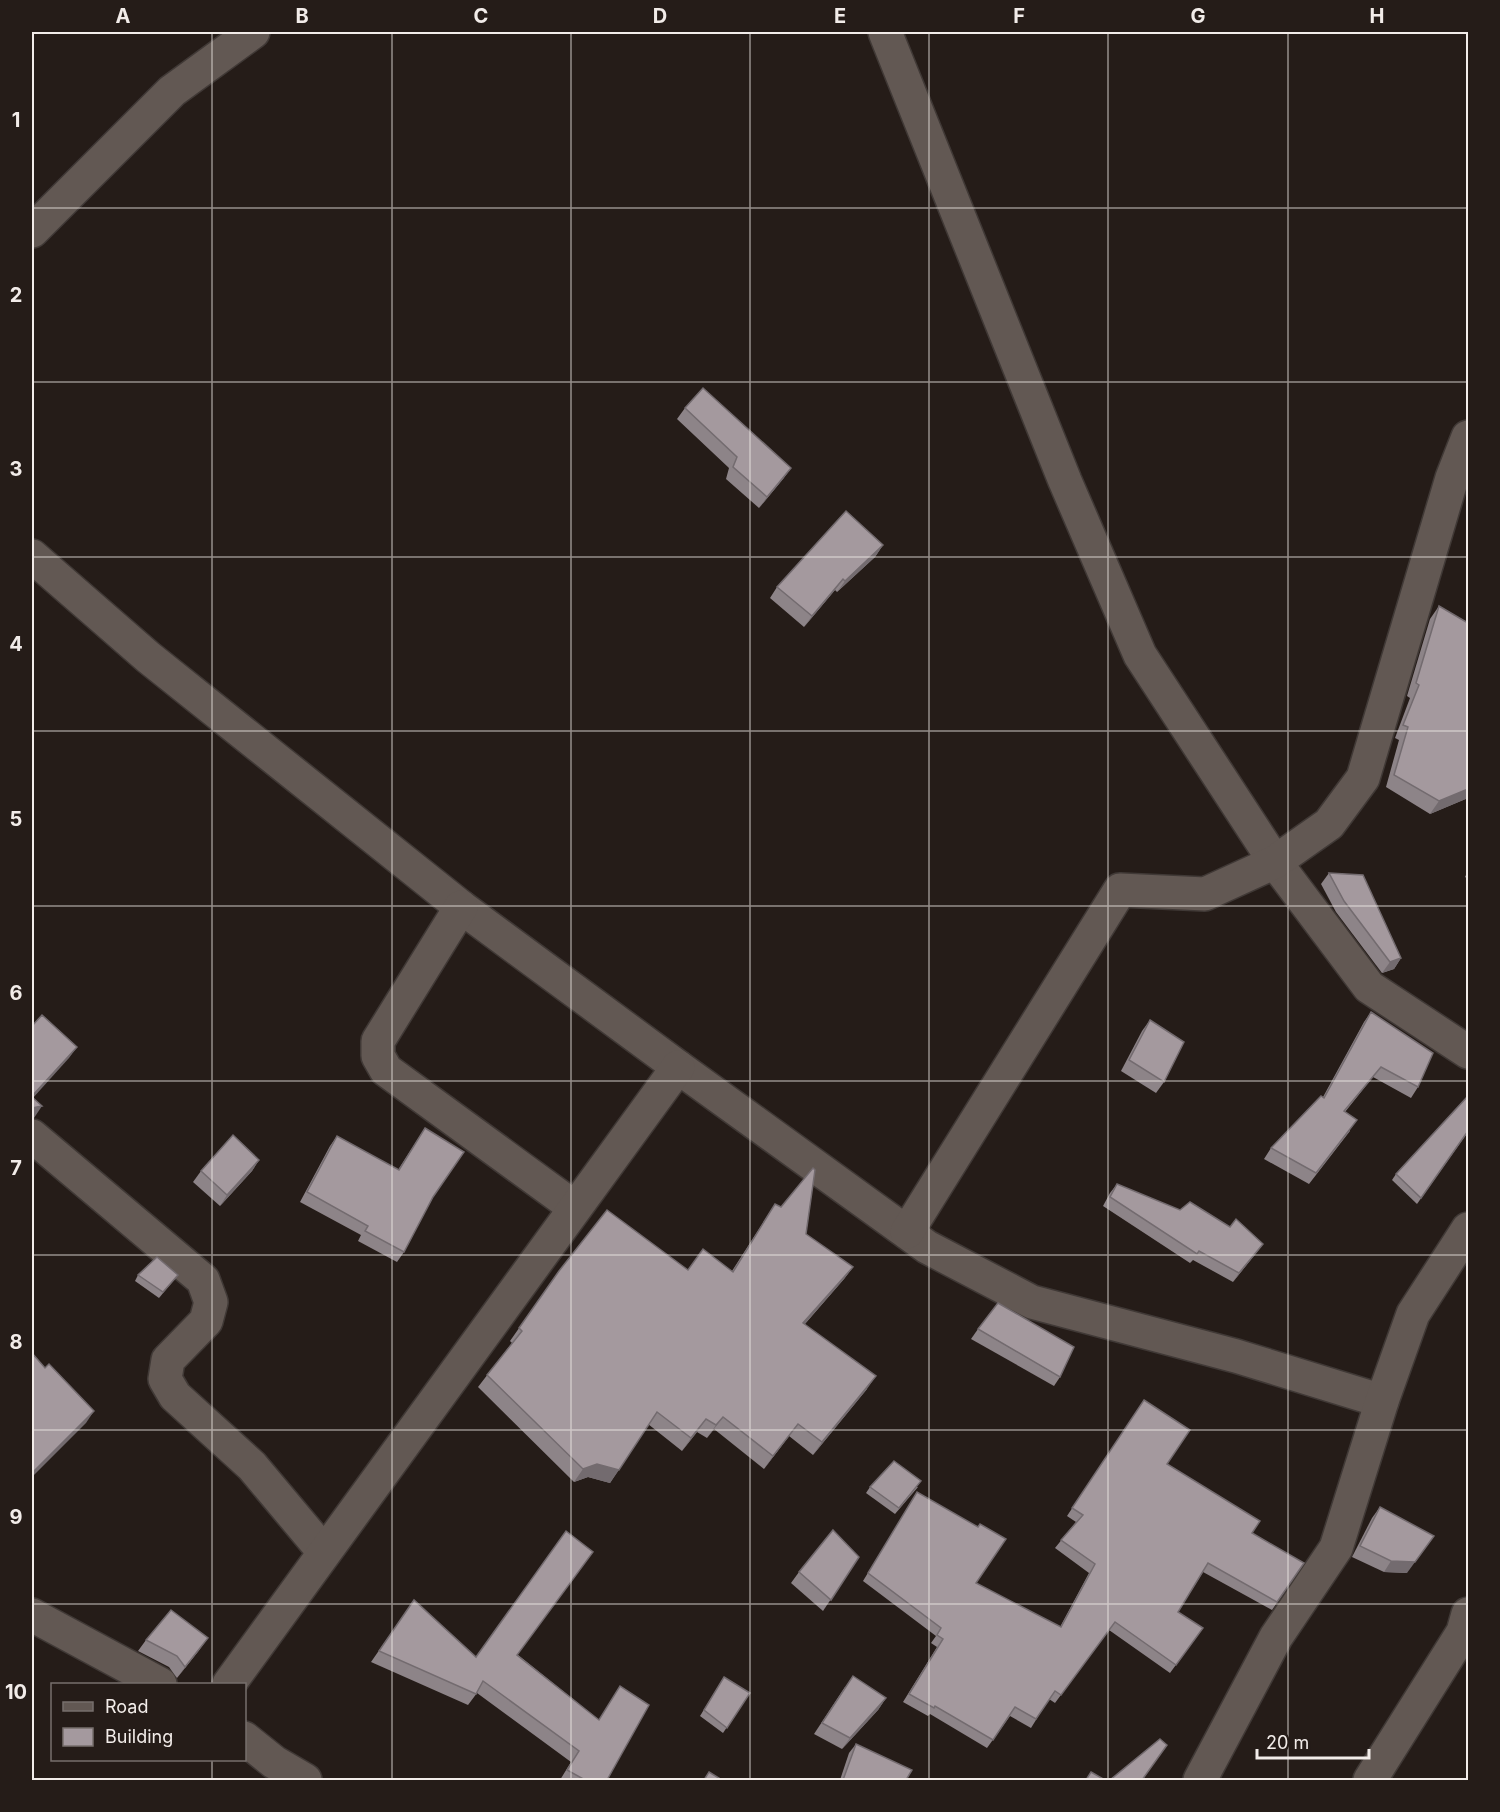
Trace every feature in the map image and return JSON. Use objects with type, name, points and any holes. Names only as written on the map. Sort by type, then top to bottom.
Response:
[{"type":"street","points":[[32,231],[172,91],[253,32]]},
{"type":"street","points":[[885,32],[1061,470],[1140,655],[1275,862],[1369,987],[1468,1052]]},
{"type":"street","points":[[907,1232],[1120,890],[1205,894],[1275,862],[1329,824],[1363,778],[1452,478],[1468,438]]},
{"type":"street","points":[[32,556],[148,657],[461,907],[927,1247],[1032,1302],[1236,1356],[1382,1401]]},
{"type":"street","points":[[461,907],[378,1041],[378,1056],[386,1070],[574,1207]]},
{"type":"street","points":[[230,1683],[678,1067]]},
{"type":"street","points":[[32,1136],[203,1280],[211,1302],[206,1321],[168,1360],[165,1379],[175,1396],[252,1466],[324,1552]]},
{"type":"street","points":[[1200,1780],[1276,1637],[1336,1548],[1382,1401],[1413,1314],[1468,1229]]},
{"type":"street","points":[[1370,1780],[1463,1632],[1468,1614]]},
{"type":"street","points":[[32,1616],[158,1683]]},
{"type":"street","points":[[246,1741],[270,1771],[305,1780]]},
{"type":"building","points":[[703,388],[791,468],[767,497],[733,467],[737,457],[685,408]]},
{"type":"building","points":[[846,511],[883,545],[845,581],[843,579],[812,616],[777,587]]},
{"type":"building","points":[[1439,606],[1468,623],[1468,789],[1439,801],[1394,775],[1408,727],[1403,725],[1419,685],[1416,683]]},
{"type":"building","points":[[1329,873],[1363,875],[1401,958],[1390,962],[1344,901]]},
{"type":"building","points":[[1371,1012],[1433,1053],[1418,1087],[1381,1067],[1344,1111],[1357,1120],[1316,1173],[1271,1148],[1321,1096],[1324,1098]]},
{"type":"building","points":[[42,1015],[77,1047],[32,1096],[32,1026]]},
{"type":"building","points":[[1150,1020],[1184,1042],[1164,1082],[1129,1060]]},
{"type":"building","points":[[1468,1096],[1468,1131],[1421,1198],[1396,1174]]},
{"type":"building","points":[[32,1097],[42,1106],[32,1108]]},
{"type":"building","points":[[425,1128],[464,1152],[433,1197],[404,1252],[365,1231],[368,1226],[307,1192],[337,1136],[399,1170]]},
{"type":"building","points":[[233,1135],[259,1160],[227,1195],[201,1171]]},
{"type":"building","points":[[813,1168],[815,1170],[806,1234],[853,1267],[803,1323],[876,1376],[822,1442],[798,1424],[773,1456],[723,1417],[716,1425],[706,1419],[691,1438],[657,1412],[619,1470],[597,1464],[583,1469],[487,1375],[522,1331],[519,1328],[559,1271],[607,1210],[688,1270],[703,1249],[733,1272],[775,1204],[781,1207]]},
{"type":"building","points":[[1117,1184],[1180,1210],[1190,1202],[1230,1227],[1236,1219],[1263,1244],[1239,1273],[1199,1251],[1197,1254],[1110,1197]]},
{"type":"building","points":[[157,1257],[178,1275],[163,1292],[138,1275]]},
{"type":"building","points":[[998,1303],[1074,1347],[1060,1377],[978,1329]]},
{"type":"building","points":[[32,1353],[45,1368],[49,1364],[94,1411],[32,1473]]},
{"type":"building","points":[[1144,1400],[1190,1430],[1167,1464],[1260,1521],[1252,1533],[1304,1563],[1277,1602],[1208,1563],[1178,1612],[1203,1628],[1176,1665],[1115,1622],[1061,1695],[1055,1691],[1036,1719],[1015,1707],[993,1740],[935,1706],[934,1708],[909,1694],[943,1639],[937,1635],[941,1628],[868,1573],[917,1492],[978,1527],[980,1524],[1006,1539],[976,1583],[1061,1627],[1095,1564],[1061,1540],[1083,1515],[1072,1508]]},
{"type":"building","points":[[894,1461],[921,1481],[899,1508],[870,1487]]},
{"type":"building","points":[[1380,1507],[1434,1536],[1415,1562],[1391,1561],[1360,1546]]},
{"type":"building","points":[[833,1530],[859,1557],[831,1600],[799,1572]]},
{"type":"building","points":[[566,1531],[593,1552],[517,1655],[599,1720],[620,1686],[649,1705],[607,1780],[585,1780],[567,1770],[579,1751],[483,1681],[476,1694],[379,1651],[414,1600],[476,1657]]},
{"type":"building","points":[[171,1610],[208,1638],[185,1667],[177,1656],[146,1640]]},
{"type":"building","points":[[853,1676],[886,1698],[850,1738],[822,1723]]},
{"type":"building","points":[[724,1677],[750,1693],[727,1728],[704,1710]]},
{"type":"building","points":[[1160,1739],[1167,1745],[1142,1780],[1110,1780]]},
{"type":"building","points":[[856,1744],[912,1770],[906,1780],[843,1780]]},
{"type":"building","points":[[709,1772],[722,1780],[704,1780]]},
{"type":"building","points":[[1091,1772],[1105,1780],[1086,1780]]}]
